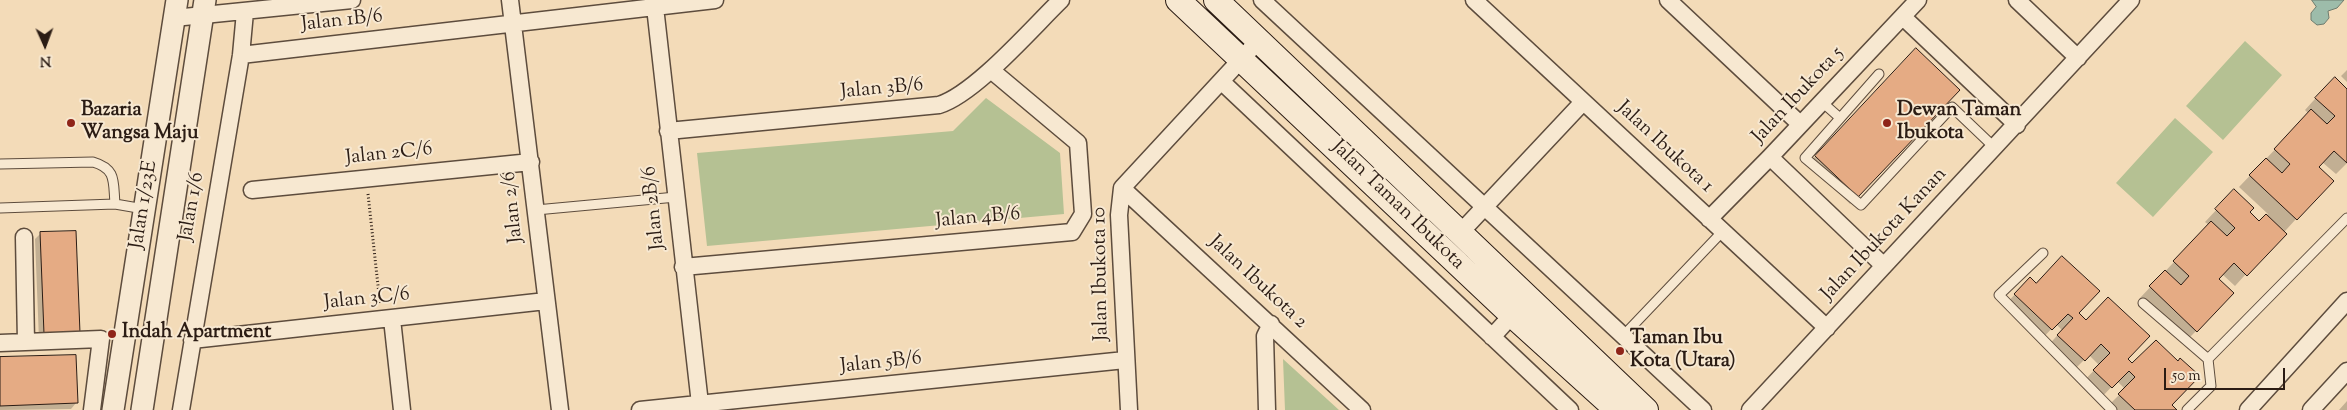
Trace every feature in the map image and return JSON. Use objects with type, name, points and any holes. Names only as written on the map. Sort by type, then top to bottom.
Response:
[{"type":"main road","name":"Jalan Taman Ibukota","points":[[1178,0],[1242,58],[1512,315],[1617,410]]},
{"type":"main road","name":"Jalan Taman Ibukota","points":[[1216,0],[1646,410]]},
{"type":"street","points":[[175,9],[352,0]]},
{"type":"street","name":"Jalan 2/6","points":[[510,0],[560,410]]},
{"type":"street","name":"Jalan 1B/6","points":[[241,54],[513,25],[715,0]]},
{"type":"street","name":"Jalan 3B/6","points":[[668,131],[939,106],[950,102],[991,70],[1061,0]]},
{"type":"street","points":[[1262,0],[1703,410]]},
{"type":"street","name":"Jalan Ibukota 1","points":[[1474,0],[1826,328]]},
{"type":"street","points":[[1669,0],[1800,124]]},
{"type":"street","name":"Jalan Ibukota 5","points":[[1709,219],[1918,0]]},
{"type":"street","points":[[2017,0],[2078,58]]},
{"type":"street","name":"Jalan Ibukota Kanan","points":[[1750,410],[2131,0]]},
{"type":"street","name":"Jalan 1/6","points":[[180,410],[241,54],[246,6]]},
{"type":"street","name":"Jalan 2B/6","points":[[655,7],[700,404]]},
{"type":"street","name":"Jalan 1/23E","points":[[142,410],[203,8]]},
{"type":"street","name":"Jalan 1/23E","points":[[112,410],[175,9]]},
{"type":"street","points":[[1903,17],[2016,125]]},
{"type":"street","name":"Jalan Ibukota 10","points":[[1129,410],[1118,215],[1122,188],[1260,40]]},
{"type":"street","name":"Jalan 4B/6","points":[[683,267],[1072,232],[1083,214],[1078,143],[991,70]]},
{"type":"street","points":[[1221,81],[1570,410]]},
{"type":"street","points":[[1460,233],[1583,102]]},
{"type":"street","points":[[1770,157],[1884,266]]},
{"type":"street","name":"Jalan 2C/6","points":[[252,190],[531,162]]},
{"type":"street","name":"Jalan Ibukota 2","points":[[1122,188],[1362,410]]},
{"type":"street","points":[[24,237],[26,342]]},
{"type":"street","name":"Jalan 3C/6","points":[[192,340],[546,301]]},
{"type":"street","points":[[2248,410],[2347,302]]},
{"type":"street","points":[[1492,337],[1512,315]]},
{"type":"street","points":[[387,319],[402,410]]},
{"type":"street","points":[[1267,410],[1265,336],[1271,324]]},
{"type":"street","points":[[0,343],[101,339],[92,410]]},
{"type":"street","name":"Jalan 5B/6","points":[[640,410],[1125,360]]},
{"type":"street","points":[[2311,410],[2347,372]]},
{"type":"lane","points":[[1879,74],[1805,158],[1861,205],[1952,107],[1995,148]]},
{"type":"lane","points":[[1822,102],[1840,118]]},
{"type":"lane","points":[[0,164],[93,162],[104,165],[110,169],[112,176],[115,204]]},
{"type":"lane","points":[[536,210],[676,197]]},
{"type":"lane","points":[[0,208],[115,204],[144,209]]},
{"type":"lane","points":[[2208,360],[2345,223]]},
{"type":"lane","points":[[1623,336],[1722,231]]},
{"type":"lane","points":[[2043,253],[2000,295],[2112,410]]},
{"type":"lane","points":[[2143,302],[2208,360],[2211,386],[2187,410]]},
{"type":"path","points":[[366,178],[387,319]]},
{"type":"shaded area","points":[[2312,0],[2344,0],[2337,8],[2328,11],[2329,18],[2324,24],[2317,25],[2311,20],[2311,13],[2316,7]]},
{"type":"shaded area","points":[[2245,41],[2282,75],[2223,140],[2186,106]]},
{"type":"shaded area","points":[[986,98],[1060,153],[1064,214],[707,246],[697,153],[953,131]]},
{"type":"shaded area","points":[[2175,118],[2213,152],[2153,217],[2116,183]]},
{"type":"shaded area","points":[[1283,359],[1339,410],[1285,410]]},
{"type":"building","name":"Dewan Taman Ibukota","points":[[1916,48],[1960,90],[1858,197],[1815,156]]},
{"type":"building","points":[[2335,77],[2347,89],[2347,163],[2334,151],[2319,167],[2334,181],[2297,220],[2249,175],[2266,158],[2282,173],[2290,164],[2274,149],[2311,109],[2327,124],[2335,116],[2315,98]]},
{"type":"building","points":[[2234,189],[2254,208],[2250,212],[2259,221],[2266,214],[2287,234],[2247,276],[2234,263],[2219,279],[2234,293],[2197,332],[2149,286],[2165,270],[2181,285],[2189,276],[2173,261],[2211,221],[2227,236],[2235,228],[2215,209]]},
{"type":"building","points":[[76,231],[80,333],[44,334],[40,232]]},
{"type":"building","points":[[2062,256],[2100,291],[2079,313],[2086,320],[2108,297],[2150,336],[2128,359],[2132,363],[2156,340],[2178,361],[2180,358],[2200,376],[2172,405],[2177,410],[2135,410],[2118,394],[2135,377],[2129,371],[2112,388],[2093,370],[2110,353],[2101,344],[2085,361],[2057,335],[2073,318],[2068,314],[2052,330],[2014,294],[2030,277],[2036,283]]},
{"type":"building","points":[[76,355],[78,403],[0,406],[0,357]]},
{"type":"place","name":"Bazaria Wangsa Maju","points":[[71,123]]},
{"type":"place","name":"Dewan Taman Ibukota","points":[[1887,123]]},
{"type":"place","name":"Indah Apartment","points":[[112,334]]},
{"type":"place","name":"Taman Ibu Kota (Utara)","points":[[1620,351]]}]
